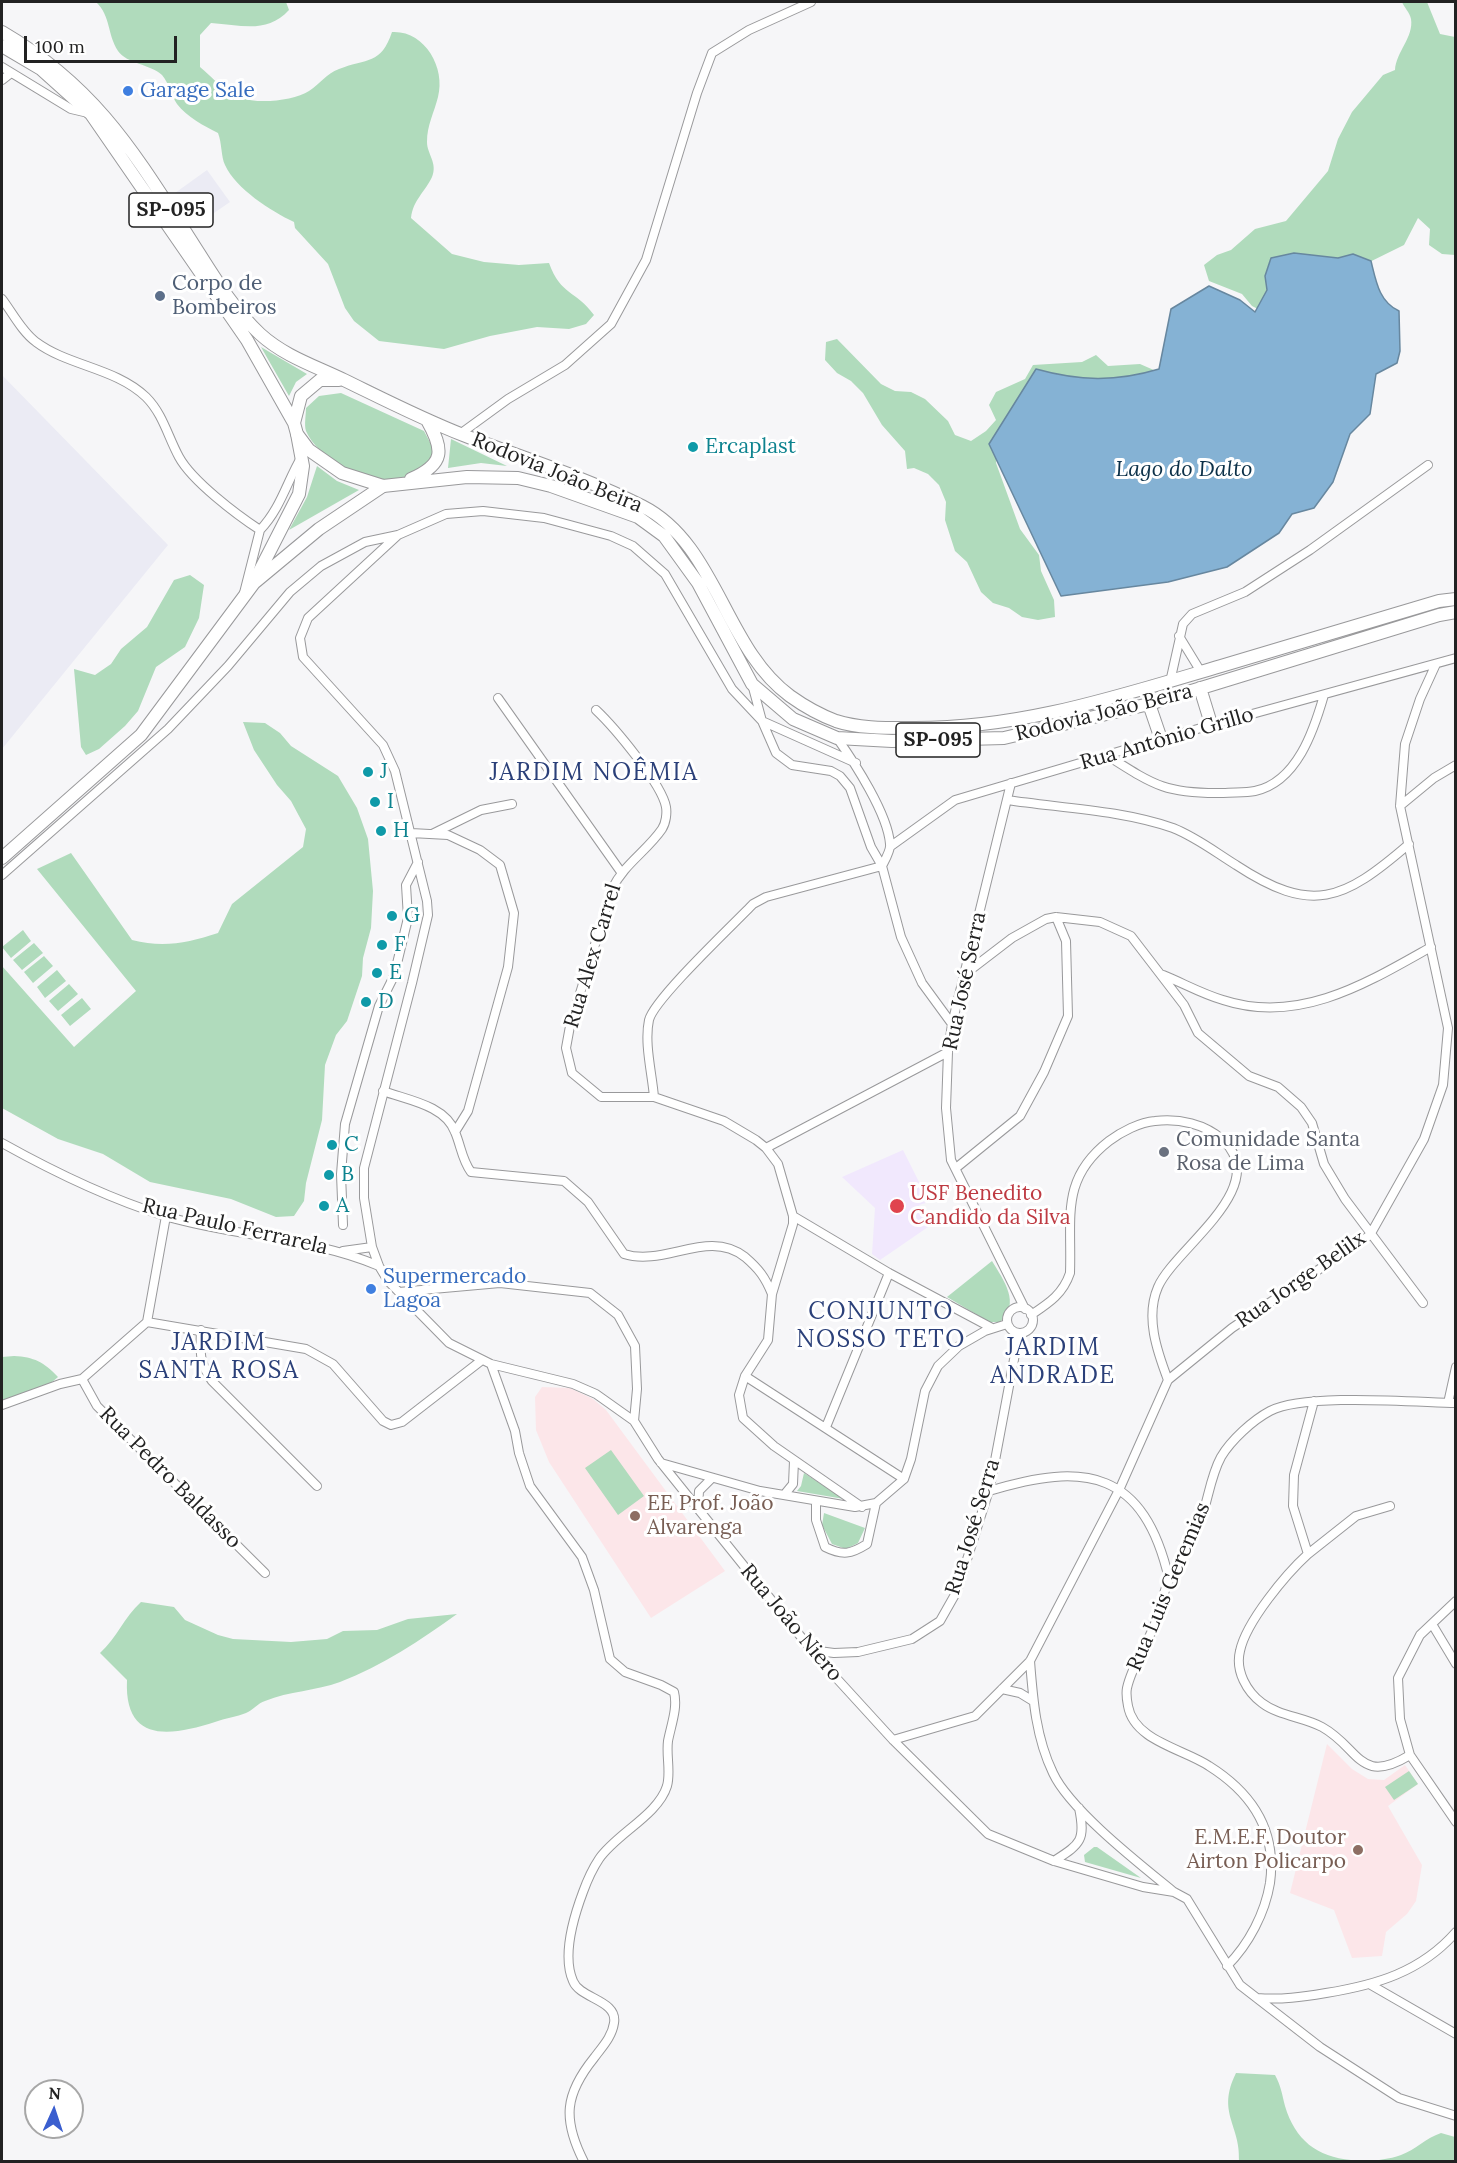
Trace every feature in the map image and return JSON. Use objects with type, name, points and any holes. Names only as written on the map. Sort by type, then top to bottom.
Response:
[{"type":"main road","name":"SP-095","points":[[2,32],[70,80],[101,110],[131,147],[235,309],[263,337],[289,355],[344,380]]},
{"type":"main road","name":"SP-095","points":[[2,46],[40,69],[91,114]]},
{"type":"main road","name":"Rodovia João Beira","points":[[91,114],[247,340],[309,450],[342,473],[383,486],[467,477],[518,478],[551,486],[638,518],[664,537],[698,583],[752,684],[793,719],[837,738],[892,741],[1004,738],[1149,704],[1438,615],[1455,612]]},
{"type":"main road","points":[[2,858],[141,735],[254,583],[299,494],[302,456],[296,428],[301,396],[320,380],[344,380]]},
{"type":"main road","name":"Rodovia João Beira","points":[[344,380],[427,420],[614,492],[657,514],[691,550],[755,662],[775,685],[805,706],[840,723],[888,728],[933,728],[1017,721],[1092,704],[1455,598]]},
{"type":"main road","points":[[402,483],[424,473],[436,463],[440,451],[439,440],[427,420]]},
{"type":"main road","points":[[254,583],[319,529],[383,486]]},
{"type":"main road","points":[[1200,688],[1212,727]]},
{"type":"main road","points":[[1149,704],[1161,739]]},
{"type":"street","points":[[460,434],[508,399],[565,365],[611,324],[646,260],[694,103],[712,53],[749,30],[811,2]]},
{"type":"street","points":[[2,67],[71,109],[91,114]]},
{"type":"street","points":[[2,80],[11,73]]},
{"type":"street","points":[[2,299],[39,344],[109,374],[145,397],[166,426],[180,459],[208,489],[260,530]]},
{"type":"street","points":[[243,597],[260,530],[278,508],[290,477],[302,456]]},
{"type":"street","points":[[1170,682],[1179,636],[1183,624],[1192,614],[1245,592],[1310,550],[1428,465]]},
{"type":"street","points":[[2,875],[168,729],[228,666],[290,592],[321,566],[365,542],[398,535],[446,514],[483,511],[553,520],[611,536],[633,546],[665,574],[732,689],[762,721],[855,763]]},
{"type":"street","name":"Rua João Niero","points":[[398,535],[308,618],[300,638],[303,657],[383,745],[395,771],[418,862],[428,915],[364,1168],[364,1198],[372,1246],[379,1266],[399,1292],[449,1343],[486,1362],[573,1384],[596,1394],[634,1421],[661,1463],[811,1650],[892,1740],[993,1838],[1054,1861],[1143,1887],[1174,1892]]},
{"type":"street","points":[[1179,636],[1201,672]]},
{"type":"street","name":"Rua Antônio Grillo","points":[[891,846],[955,800],[1161,739],[1212,727],[1455,658]]},
{"type":"street","name":"Rua Jorge Belilx","points":[[892,1740],[970,1719],[1030,1661],[1120,1488],[1168,1380],[1232,1328],[1370,1235],[1424,1139],[1443,1085],[1448,1028],[1400,806],[1406,744],[1420,699],[1436,664]]},
{"type":"street","points":[[752,684],[762,721],[776,753],[792,765],[831,771],[840,776],[850,788],[871,847],[882,866],[901,937],[922,983],[952,1024]]},
{"type":"street","points":[[1108,756],[1166,789],[1194,793],[1257,791],[1280,778],[1296,762],[1314,730],[1324,694]]},
{"type":"street","points":[[498,698],[621,872]]},
{"type":"street","name":"Rua Alex Carrel","points":[[596,710],[627,744],[666,806],[663,828],[621,872],[612,889],[570,1026],[566,1048],[572,1074],[601,1097],[654,1097],[724,1121],[766,1148],[778,1164],[793,1216],[783,1266],[772,1294],[768,1340],[745,1376],[739,1395],[743,1418],[794,1461],[862,1507]]},
{"type":"street","points":[[837,738],[855,763],[883,820],[891,846],[882,866]]},
{"type":"street","points":[[1400,806],[1434,778],[1455,765]]},
{"type":"street","name":"Rua José Serra","points":[[1011,783],[952,1024],[948,1052],[946,1108],[951,1160],[1028,1312]]},
{"type":"street","points":[[1007,800],[1151,821],[1188,834],[1248,873],[1299,896],[1324,897],[1352,886],[1384,865],[1409,844]]},
{"type":"street","points":[[430,834],[481,810],[512,804]]},
{"type":"street","points":[[411,833],[448,835],[480,850],[500,865],[514,913],[508,967],[468,1111],[455,1132]]},
{"type":"street","points":[[343,1225],[341,1181],[345,1124],[379,1006],[394,976],[408,918],[406,885],[418,862]]},
{"type":"street","points":[[654,1097],[649,1042],[650,1017],[683,976],[753,904],[766,897],[882,866]]},
{"type":"street","points":[[965,974],[1012,938],[1056,916],[1079,917],[1123,930],[1131,936],[1184,1005],[1198,1033],[1250,1076],[1278,1087],[1301,1107],[1312,1123],[1324,1164],[1370,1235],[1423,1303]]},
{"type":"street","points":[[956,1168],[1020,1116],[1044,1072],[1068,1017],[1066,941],[1056,916]]},
{"type":"street","points":[[1162,975],[1223,1000],[1255,1007],[1312,1004],[1372,980],[1431,947]]},
{"type":"street","points":[[766,1148],[948,1052]]},
{"type":"street","points":[[383,1091],[434,1109],[449,1119],[465,1164],[471,1172],[497,1176],[554,1178],[573,1187],[588,1202],[624,1254],[648,1258],[713,1245],[735,1249],[764,1274],[772,1294]]},
{"type":"street","points":[[1028,1312],[1030,1327],[1019,1333],[1011,1330],[1007,1324],[1008,1316],[1013,1310],[1028,1312],[1059,1295],[1066,1285],[1070,1273],[1071,1196],[1080,1170],[1096,1151],[1119,1133],[1154,1120],[1183,1121],[1213,1131],[1236,1158],[1236,1170],[1230,1197],[1211,1224],[1169,1268],[1157,1288],[1152,1311],[1156,1347],[1168,1380]]},
{"type":"street","name":"Rua Paulo Ferrarela","points":[[2,1143],[70,1180],[166,1216],[339,1251],[379,1266]]},
{"type":"street","points":[[2,1406],[82,1378],[147,1323],[166,1216]]},
{"type":"street","points":[[793,1216],[889,1273],[992,1329]]},
{"type":"street","name":"Rua Paulo Ferrarela","points":[[339,1251],[372,1246]]},
{"type":"street","points":[[826,1427],[889,1273]]},
{"type":"street","points":[[399,1292],[500,1283],[590,1293],[618,1315],[635,1346],[637,1389],[634,1421]]},
{"type":"street","points":[[147,1323],[201,1330],[306,1349],[333,1364],[383,1421],[391,1425],[402,1422],[486,1362],[515,1431],[519,1453],[530,1486],[582,1557],[594,1590],[610,1659],[625,1672],[674,1692],[676,1701],[667,1752],[669,1775],[666,1787],[660,1800],[600,1858],[583,1892],[571,1937],[569,1958],[572,1980],[579,1992],[608,2007],[614,2013],[615,2022],[608,2040],[576,2080],[570,2094],[570,2119],[577,2148],[584,2162]]},
{"type":"street","points":[[661,1463],[712,1478],[816,1501],[862,1507],[876,1503],[903,1479],[911,1459],[926,1392],[938,1366],[959,1346],[1007,1324]]},
{"type":"street","points":[[201,1330],[199,1357],[202,1367],[212,1381],[317,1486]]},
{"type":"street","name":"Rua José Serra","points":[[811,1650],[834,1653],[858,1652],[912,1639],[940,1621],[957,1591],[989,1491],[1019,1333]]},
{"type":"street","points":[[1452,1403],[1455,1367]]},
{"type":"street","points":[[745,1376],[903,1479]]},
{"type":"street","name":"Rua Pedro Baldasso","points":[[82,1378],[97,1406],[265,1573]]},
{"type":"street","points":[[1308,1554],[1293,1506],[1294,1475],[1314,1401]]},
{"type":"street","name":"Rua Luis Geremias","points":[[1227,1966],[1238,1955],[1262,1912],[1272,1864],[1270,1844],[1258,1811],[1233,1784],[1209,1766],[1143,1732],[1130,1713],[1127,1688],[1156,1623],[1169,1579],[1189,1548],[1201,1520],[1221,1457],[1242,1433],[1270,1411],[1314,1401],[1452,1403]]},
{"type":"street","points":[[784,1495],[793,1484],[794,1461]]},
{"type":"street","points":[[989,1491],[1030,1478],[1092,1477],[1120,1488],[1138,1507],[1162,1546],[1169,1579]]},
{"type":"street","points":[[698,1509],[699,1491],[712,1478]]},
{"type":"street","points":[[816,1501],[816,1520],[825,1547],[837,1553],[851,1554],[867,1544],[876,1503]]},
{"type":"street","points":[[1390,1506],[1356,1516],[1290,1571],[1260,1613],[1243,1644],[1239,1661],[1247,1689],[1263,1704],[1322,1727],[1360,1761],[1382,1768],[1410,1755]]},
{"type":"street","points":[[1455,1601],[1420,1635],[1398,1678],[1400,1719],[1410,1755],[1455,1822]]},
{"type":"street","points":[[1432,1624],[1455,1664]]},
{"type":"street","points":[[1030,1661],[1037,1728],[1054,1776],[1078,1808],[1174,1892],[1187,1899],[1240,1985],[1320,2047],[1399,2098],[1455,2116]]},
{"type":"street","points":[[1002,1689],[1020,1693],[1033,1701]]},
{"type":"street","points":[[1054,1861],[1075,1847],[1081,1839],[1083,1829],[1078,1808]]},
{"type":"street","points":[[1257,1998],[1277,2000],[1371,1985],[1419,1965],[1439,1950],[1455,1932]]},
{"type":"street","points":[[1371,1985],[1455,2034]]},
{"type":"shaded area","points":[[207,170],[230,202],[198,224],[175,193]]},
{"type":"shaded area","points":[[2,375],[168,545],[2,749]]},
{"type":"shaded area","name":"USF Benedito Candido da Silva","points":[[903,1150],[929,1202],[919,1205],[931,1225],[880,1260],[872,1254],[875,1208],[842,1177]]},
{"type":"shaded area","name":"EE Prof. João Alvarenga","points":[[542,1387],[570,1388],[593,1399],[606,1410],[725,1571],[651,1618],[549,1462],[536,1430],[535,1397]]},
{"type":"shaded area","name":"E.M.E.F. Doutor Airton Policarpo","points":[[1327,1744],[1352,1769],[1368,1779],[1384,1780],[1405,1765],[1418,1784],[1388,1806],[1422,1865],[1416,1901],[1407,1914],[1386,1932],[1382,1956],[1352,1958],[1334,1910],[1290,1893]]},
{"type":"green space","points":[[96,2],[286,2],[289,10],[281,18],[272,22],[253,26],[211,23],[200,35],[200,67],[230,93],[257,101],[294,97],[313,88],[334,71],[372,59],[383,50],[392,32],[414,37],[430,52],[439,74],[440,86],[427,136],[427,146],[434,172],[414,206],[411,218],[452,254],[484,262],[519,265],[549,263],[559,282],[594,315],[586,324],[569,329],[537,327],[490,336],[444,349],[379,341],[354,321],[345,308],[328,264],[295,228],[294,222],[255,198],[230,174],[224,162],[218,133],[196,121],[181,109],[162,75],[127,59],[118,51],[107,19]]},
{"type":"green space","points":[[1402,2],[1427,2],[1440,34],[1455,37],[1455,255],[1442,254],[1429,245],[1430,229],[1418,218],[1404,245],[1266,313],[1252,306],[1242,294],[1209,281],[1204,265],[1217,255],[1231,250],[1255,229],[1286,221],[1328,171],[1338,139],[1352,112],[1383,75],[1395,70],[1411,26],[1410,17]]},
{"type":"green space","points":[[837,339],[881,384],[895,391],[911,392],[925,399],[948,421],[955,435],[971,441],[986,431],[996,420],[989,405],[996,392],[1025,379],[1033,365],[1082,362],[1096,355],[1108,366],[1140,364],[1156,371],[999,447],[996,463],[1020,529],[1039,555],[1041,571],[1054,600],[1055,617],[1038,620],[1022,617],[1009,608],[993,603],[981,592],[967,562],[955,551],[945,520],[946,502],[939,485],[928,474],[914,468],[907,469],[905,451],[882,425],[863,393],[851,381],[837,373],[825,360],[826,342]]},
{"type":"green space","points":[[261,347],[307,374],[296,382],[289,396]]},
{"type":"green space","points":[[341,393],[424,431],[433,448],[432,465],[407,480],[391,482],[377,481],[334,462],[312,442],[306,431],[306,408],[319,396]]},
{"type":"green space","points":[[451,439],[507,466],[481,463],[448,468]]},
{"type":"green space","points":[[317,466],[337,481],[359,490],[289,530],[307,497]]},
{"type":"green space","points":[[190,575],[204,585],[199,618],[185,647],[156,667],[138,711],[125,726],[99,749],[86,755],[81,747],[74,669],[95,675],[111,664],[121,649],[147,627],[174,580]]},
{"type":"green space","points":[[243,722],[265,723],[280,733],[291,746],[338,776],[357,808],[368,839],[373,891],[371,928],[363,958],[362,976],[347,1021],[336,1035],[325,1065],[322,1120],[306,1183],[304,1201],[294,1216],[276,1217],[231,1199],[150,1182],[103,1154],[58,1139],[2,1108],[2,966],[74,1047],[136,991],[37,869],[71,853],[132,940],[165,944],[218,933],[232,904],[303,847],[306,829],[291,801],[277,785],[254,750]]},
{"type":"green space","points":[[23,930],[31,941],[11,958],[2,947]]},
{"type":"green space","points":[[34,943],[43,953],[22,970],[13,960]]},
{"type":"green space","points":[[44,956],[53,966],[33,983],[24,972]]},
{"type":"green space","points":[[57,970],[66,981],[45,998],[37,987]]},
{"type":"green space","points":[[69,984],[78,994],[58,1011],[49,1001]]},
{"type":"green space","points":[[82,998],[91,1009],[70,1026],[61,1015]]},
{"type":"green space","points":[[992,1261],[1005,1284],[1010,1300],[1006,1315],[1000,1322],[989,1322],[947,1297]]},
{"type":"green space","points":[[14,1356],[38,1361],[58,1377],[45,1388],[2,1403],[2,1357]]},
{"type":"green space","points":[[611,1450],[644,1496],[618,1515],[585,1468]]},
{"type":"green space","points":[[804,1473],[844,1499],[797,1491],[801,1486]]},
{"type":"green space","points":[[824,1513],[865,1528],[858,1543],[846,1549],[832,1544],[822,1525]]},
{"type":"green space","points":[[141,1602],[174,1607],[185,1620],[218,1635],[233,1639],[291,1642],[327,1639],[343,1631],[377,1630],[408,1619],[457,1614],[401,1652],[340,1682],[262,1702],[239,1716],[198,1727],[167,1732],[153,1730],[142,1725],[133,1716],[128,1701],[127,1680],[100,1653]]},
{"type":"green space","points":[[1409,1771],[1418,1784],[1394,1800],[1385,1787]]},
{"type":"green space","points":[[1094,1847],[1141,1878],[1085,1862],[1084,1855]]},
{"type":"green space","points":[[1236,2073],[1275,2075],[1289,2118],[1301,2137],[1318,2151],[1351,2160],[1389,2158],[1406,2153],[1441,2133],[1455,2137],[1455,2161],[1239,2161],[1239,2149],[1228,2099]]},
{"type":"water","name":"Lago do Dalto","points":[[1294,253],[1338,258],[1353,254],[1371,261],[1383,296],[1392,307],[1399,311],[1400,351],[1397,363],[1376,374],[1370,414],[1350,434],[1333,482],[1314,508],[1292,514],[1279,533],[1227,567],[1168,582],[1061,596],[989,444],[1036,369],[1082,378],[1113,378],[1159,369],[1171,309],[1209,286],[1240,300],[1255,312],[1267,290],[1265,276],[1271,258]]},
{"type":"place","name":"Garage Sale","points":[[128,91]]},
{"type":"place","name":"Corpo de Bombeiros","points":[[160,296]]},
{"type":"place","name":"Ercaplast","points":[[693,447]]},
{"type":"place","name":"J","points":[[368,772]]},
{"type":"place","name":"I","points":[[375,802]]},
{"type":"place","name":"H","points":[[381,831]]},
{"type":"place","name":"G","points":[[392,916]]},
{"type":"place","name":"F","points":[[382,945]]},
{"type":"place","name":"E","points":[[377,973]]},
{"type":"place","name":"D","points":[[366,1002]]},
{"type":"place","name":"C","points":[[332,1145]]},
{"type":"place","name":"Comunidade Santa Rosa de Lima","points":[[1164,1152]]},
{"type":"place","name":"B","points":[[329,1175]]},
{"type":"place","name":"A","points":[[324,1206]]},
{"type":"place","name":"USF Benedito Candido da Silva","points":[[897,1206]]},
{"type":"place","name":"Supermercado Lagoa","points":[[371,1289]]},
{"type":"place","name":"EE Prof. João Alvarenga","points":[[635,1516]]},
{"type":"place","name":"E.M.E.F. Doutor Airton Policarpo","points":[[1358,1850]]},
{"type":"district","name":"JARDIM NOÊMIA","points":[[594,773]]},
{"type":"district","name":"CONJUNTO NOSSO TETO","points":[[881,1326]]},
{"type":"district","name":"JARDIM SANTA ROSA","points":[[219,1357]]},
{"type":"district","name":"JARDIM ANDRADE","points":[[1053,1362]]}]
